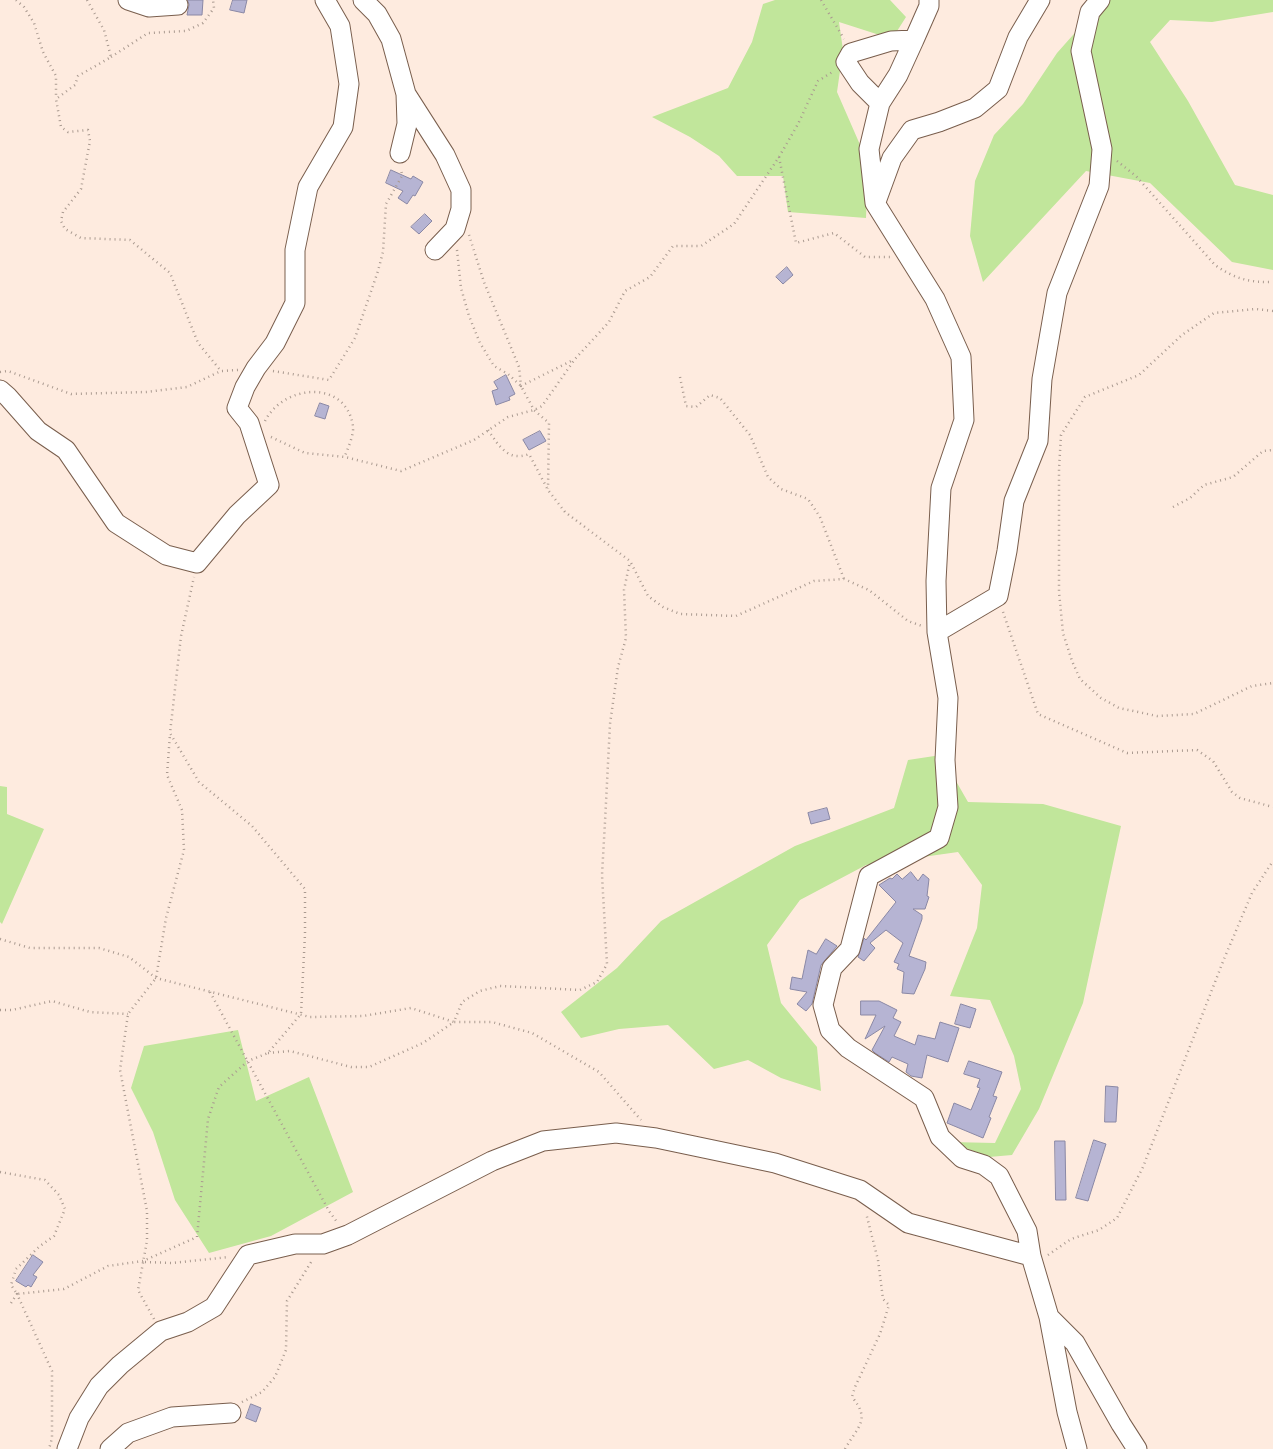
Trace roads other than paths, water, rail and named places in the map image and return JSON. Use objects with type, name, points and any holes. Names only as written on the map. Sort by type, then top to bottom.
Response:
[{"type":"street","points":[[128,0],[149,7],[178,5]]},
{"type":"street","points":[[0,390],[38,431],[66,450],[116,523],[166,555],[196,563],[237,515],[269,485],[256,423],[237,408],[245,387],[256,368],[275,343],[295,303],[294,250],[308,188],[343,127],[349,84],[340,26],[325,0]]},
{"type":"street","points":[[363,0],[377,14],[391,39],[406,94],[407,124],[400,153]]},
{"type":"street","points":[[929,0],[929,6],[898,75],[880,103],[869,149],[875,203],[935,299],[961,357],[964,420],[941,488],[936,581],[937,632],[948,698],[945,760],[948,807],[939,838],[869,876],[850,949],[832,968],[823,1005],[830,1030],[848,1048],[924,1098],[940,1137],[962,1158],[984,1165],[999,1176],[1027,1231],[1031,1256],[1049,1317],[1067,1412],[1077,1449]]},
{"type":"street","points":[[875,203],[892,158],[912,130],[975,108],[998,89],[1018,37],[1040,0]]},
{"type":"street","points":[[937,632],[998,596],[1007,552],[1014,501],[1038,442],[1042,378],[1057,293],[1099,186],[1102,149],[1082,51],[1090,12],[1100,0]]},
{"type":"street","points":[[880,103],[860,83],[849,57],[892,41],[914,40]]},
{"type":"street","points":[[406,94],[445,155],[461,190],[461,210],[455,229],[435,250]]},
{"type":"street","points":[[67,1449],[80,1418],[98,1386],[120,1364],[161,1331],[188,1322],[214,1307],[248,1255],[295,1244],[323,1244],[348,1235],[492,1161],[543,1142],[616,1133],[656,1138],[775,1164],[860,1190],[908,1223],[1031,1256]]},
{"type":"street","points":[[1049,1317],[1076,1342],[1136,1449]]},
{"type":"street","points":[[110,1449],[128,1433],[172,1417],[231,1413]]}]
